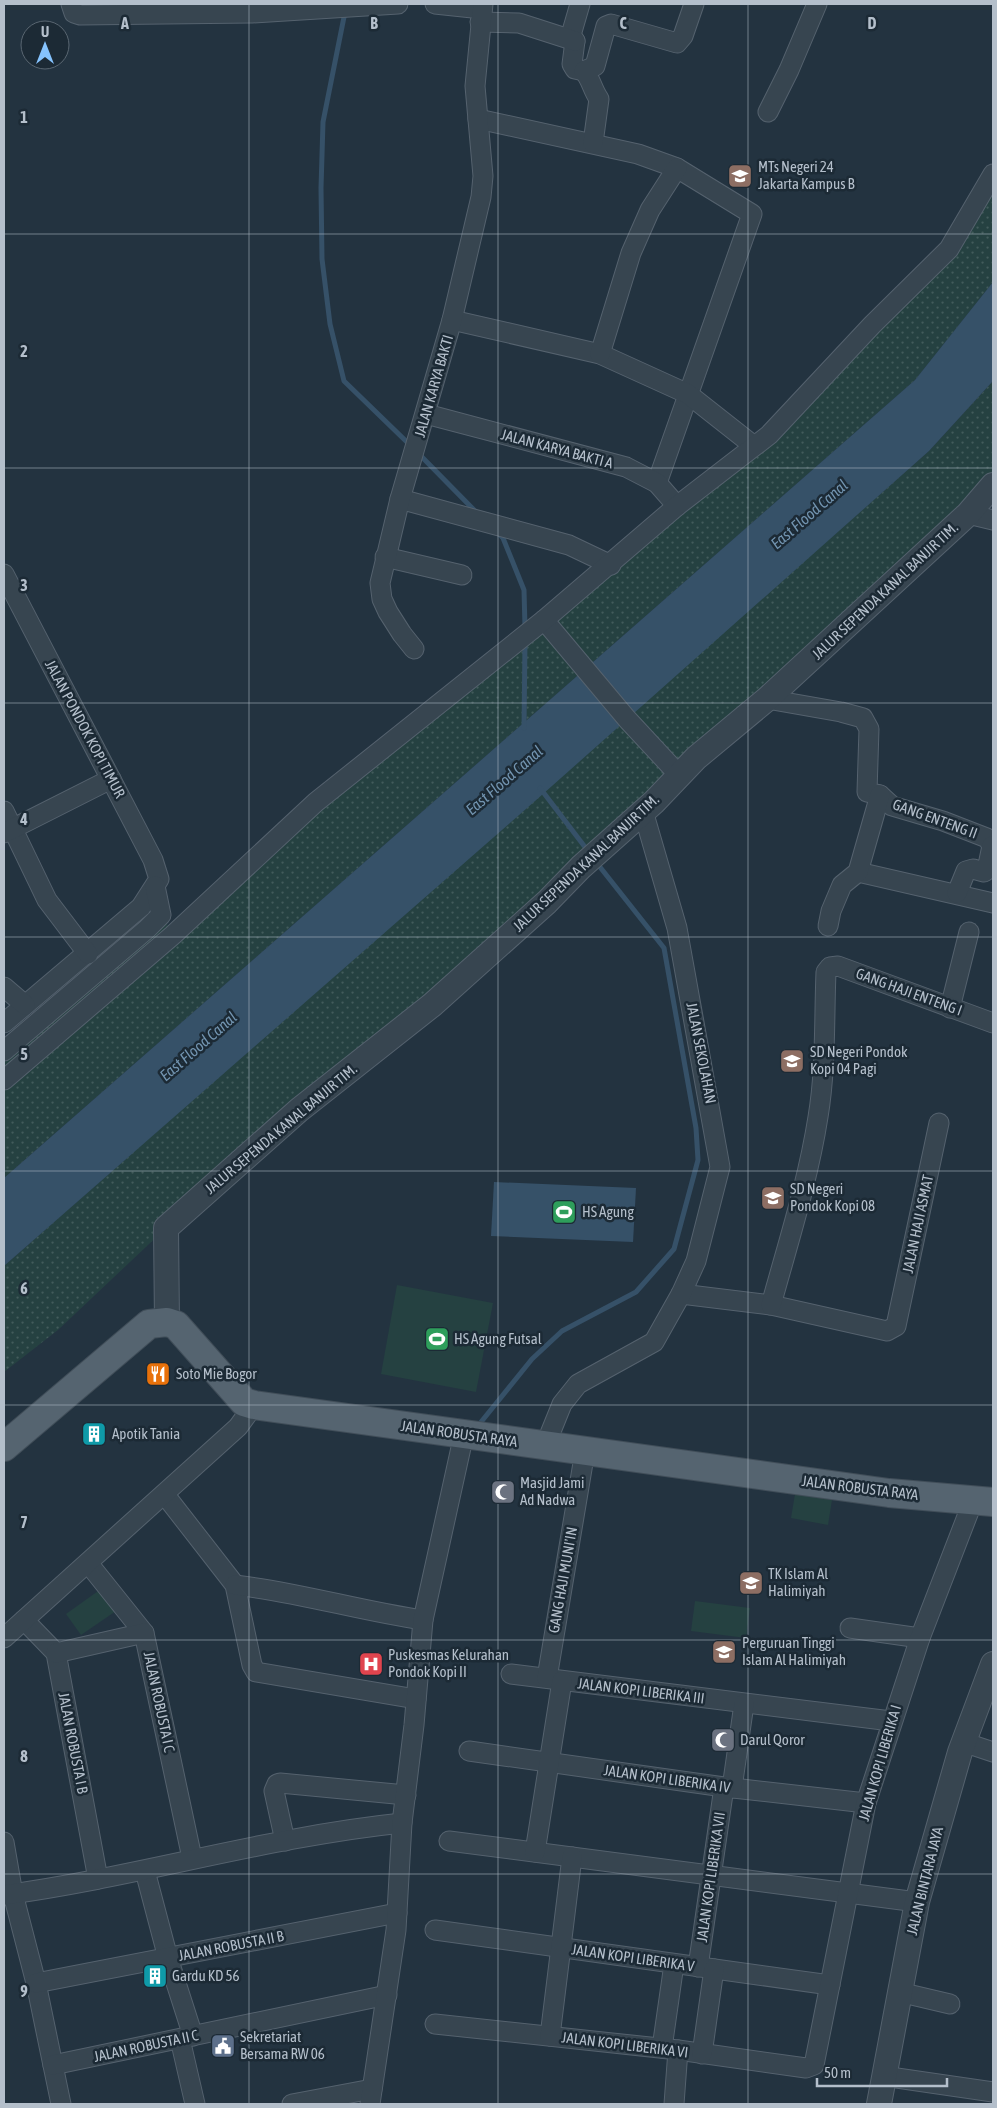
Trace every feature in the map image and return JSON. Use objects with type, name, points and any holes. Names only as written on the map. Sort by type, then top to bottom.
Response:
[{"type":"main road","name":"JALAN ROBUSTA RAYA","points":[[167,1322],[176,1325],[244,1402],[254,1405],[889,1493],[983,1501]]},
{"type":"main road","points":[[4,1447],[150,1324],[167,1322]]},
{"type":"street","points":[[71,4],[74,13],[80,15],[398,4]]},
{"type":"street","points":[[434,4],[482,12],[575,41]]},
{"type":"street","points":[[580,4],[571,35],[575,41],[572,65],[584,72],[592,82],[593,91],[599,99],[594,143]]},
{"type":"street","points":[[584,72],[595,66],[606,26],[611,24],[677,44],[683,36],[694,4]]},
{"type":"street","points":[[768,112],[789,70],[817,4]]},
{"type":"street","points":[[452,320],[481,196],[483,176],[475,86],[482,12]]},
{"type":"street","points":[[478,119],[638,154],[677,168],[752,214],[657,483]]},
{"type":"street","points":[[600,354],[631,254],[650,210],[677,168]]},
{"type":"street","points":[[4,1080],[173,934],[316,802],[511,647],[550,626],[611,565],[677,506],[769,434],[872,325],[949,249],[993,174]]},
{"type":"street","name":"JALAN KARYA BAKTI","points":[[414,649],[394,623],[382,599],[380,583],[400,499],[419,439],[452,320],[600,354],[688,394],[754,446]]},
{"type":"street","name":"JALAN KARYA BAKTI A","points":[[426,414],[626,467],[657,483],[677,506]]},
{"type":"street","name":"JALUR SEPENDA KANAL BANJIR TIM.","points":[[167,1322],[166,1228],[299,1110],[432,1005],[547,902],[581,868],[644,811],[673,770],[696,758],[768,699],[968,514],[993,485]]},
{"type":"street","points":[[400,499],[469,516],[496,526],[569,546],[611,565]]},
{"type":"street","points":[[968,514],[993,520]]},
{"type":"street","points":[[385,557],[462,575]]},
{"type":"street","name":"JALAN PONDOK KOPI TIMUR","points":[[4,574],[157,868],[159,879],[155,886],[161,915],[4,1051]]},
{"type":"street","points":[[550,626],[673,770]]},
{"type":"street","name":"GANG ENTENG II","points":[[768,699],[842,712],[863,718],[869,729],[867,792],[880,795],[892,806],[943,821],[987,838],[992,847]]},
{"type":"street","points":[[8,831],[111,778]]},
{"type":"street","points":[[828,926],[831,911],[842,885],[858,872],[880,795]]},
{"type":"street","points":[[4,811],[8,831],[47,900],[88,954]]},
{"type":"street","name":"JALAN SEKOLAHAN","points":[[545,1446],[562,1404],[578,1384],[654,1342],[681,1294],[696,1261],[720,1167],[720,1153],[677,928],[644,811]]},
{"type":"street","points":[[957,894],[966,871],[973,869],[984,872],[987,870],[992,847]]},
{"type":"street","points":[[858,872],[993,903]]},
{"type":"street","points":[[4,1023],[88,954],[141,907],[155,886]]},
{"type":"street","points":[[950,1008],[969,932]]},
{"type":"street","name":"GANG HAJI ENTENG I","points":[[771,1305],[808,1167],[819,1116],[824,1068],[826,972],[830,967],[838,966],[993,1023]]},
{"type":"street","points":[[4,987],[26,1005]]},
{"type":"street","name":"JALAN HAJI ASMAT","points":[[771,1305],[887,1331],[896,1326],[939,1122]]},
{"type":"street","points":[[681,1294],[771,1305]]},
{"type":"street","points":[[4,1638],[238,1427],[254,1405]]},
{"type":"street","points":[[292,2104],[371,2097],[387,1995],[397,1913],[402,1823],[423,1620],[472,1436]]},
{"type":"street","name":"GANG HAJI MUNI'IN","points":[[554,1679],[585,1451]]},
{"type":"street","points":[[165,1494],[235,1585],[252,1665],[256,1672],[416,1699]]},
{"type":"street","name":"JALAN KOPI LIBERIKA I","points":[[814,2065],[866,1803],[891,1721],[920,1638],[983,1501]]},
{"type":"street","name":"JALAN ROBUSTA I C","points":[[88,1563],[144,1633],[192,1858]]},
{"type":"street","points":[[235,1585],[270,1589],[371,1612],[423,1620]]},
{"type":"street","points":[[24,1620],[56,1652],[144,1633]]},
{"type":"street","points":[[850,1628],[920,1638]]},
{"type":"street","name":"JALAN ROBUSTA I B","points":[[56,1652],[98,1879]]},
{"type":"street","name":"JALAN BINTARA JAYA","points":[[879,2104],[917,1902],[963,1742],[993,1664]]},
{"type":"street","points":[[511,1674],[554,1679]]},
{"type":"street","name":"JALAN KOPI LIBERIKA III","points":[[535,1852],[549,1762],[554,1679],[891,1721]]},
{"type":"street","name":"JALAN KOPI LIBERIKA VII","points":[[702,2054],[711,1875],[744,1704]]},
{"type":"street","points":[[963,1742],[993,1752]]},
{"type":"street","name":"JALAN KOPI LIBERIKA IV","points":[[469,1751],[728,1788],[866,1803]]},
{"type":"street","points":[[285,1841],[274,1791],[280,1782],[406,1795]]},
{"type":"street","points":[[8,1894],[145,1871],[192,1858],[285,1841],[402,1823]]},
{"type":"street","points":[[449,1841],[917,1902]]},
{"type":"street","points":[[4,1842],[8,1894],[36,1983],[61,2104]]},
{"type":"street","points":[[550,2036],[572,1857]]},
{"type":"street","points":[[145,1871],[187,2038],[195,2104]]},
{"type":"street","name":"JALAN ROBUSTA II B","points":[[36,1983],[397,1913]]},
{"type":"street","name":"JALAN KOPI LIBERIKA V","points":[[435,1930],[830,1985]]},
{"type":"street","points":[[674,1964],[670,2049],[675,2074],[674,2104]]},
{"type":"street","points":[[899,1992],[950,2004]]},
{"type":"street","name":"JALAN ROBUSTA II C","points":[[53,2065],[387,1995]]},
{"type":"street","name":"JALAN KOPI LIBERIKA VI","points":[[435,2024],[670,2049],[806,2068],[814,2065]]},
{"type":"street","points":[[883,2076],[993,2092]]},
{"type":"green space","points":[[993,174],[993,282],[915,380],[4,1178],[4,1051],[161,915],[173,934],[316,802],[768,436],[949,249]]},
{"type":"green space","points":[[993,381],[993,485],[968,514],[166,1228],[58,1330],[4,1372],[4,1266],[929,451]]},
{"type":"green space","name":"HS Agung Futsal","points":[[397,1285],[493,1303],[476,1392],[381,1374]]},
{"type":"green space","points":[[795,1494],[832,1500],[828,1525],[791,1518]]},
{"type":"green space","points":[[101,1589],[116,1611],[81,1635],[66,1614]]},
{"type":"green space","points":[[695,1601],[750,1608],[746,1638],[691,1631]]},
{"type":"water","name":"East Flood Canal","points":[[993,282],[993,381],[929,451],[543,794],[4,1266],[4,1178],[915,380]]},
{"type":"water","name":"HS Agung","points":[[494,1182],[636,1188],[633,1242],[491,1236]]},
{"type":"waterway","points":[[345,12],[323,122],[321,188],[322,259],[330,324],[344,381],[410,445]]},
{"type":"waterway","points":[[418,453],[477,513]]},
{"type":"waterway","points":[[498,533],[503,538],[524,590],[525,628]]},
{"type":"waterway","points":[[524,728],[525,641]]},
{"type":"waterway","points":[[540,788],[588,851]]},
{"type":"waterway","points":[[477,1427],[532,1359],[562,1331],[636,1292],[674,1249],[698,1160],[696,1128],[664,948],[596,862]]},
{"type":"place","name":"MTs Negeri 24 Jakarta Kampus B","points":[[740,176]]},
{"type":"place","name":"SD Negeri Pondok Kopi 04 Pagi","points":[[792,1061]]},
{"type":"place","name":"SD Negeri Pondok Kopi 08","points":[[773,1198]]},
{"type":"place","name":"HS Agung","points":[[564,1212]]},
{"type":"place","name":"HS Agung Futsal","points":[[437,1339]]},
{"type":"place","name":"Soto Mie Bogor","points":[[158,1374]]},
{"type":"place","name":"Apotik Tania","points":[[94,1434]]},
{"type":"place","name":"Masjid Jami Ad Nadwa","points":[[503,1492]]},
{"type":"place","name":"TK Islam Al Halimiyah","points":[[751,1583]]},
{"type":"place","name":"Perguruan Tinggi Islam Al Halimiyah","points":[[724,1652]]},
{"type":"place","name":"Puskesmas Kelurahan Pondok Kopi II","points":[[371,1664]]},
{"type":"place","name":"Darul Qoror","points":[[723,1740]]},
{"type":"place","name":"Gardu KD 56","points":[[155,1976]]},
{"type":"place","name":"Sekretariat Bersama RW 06","points":[[223,2046]]}]
